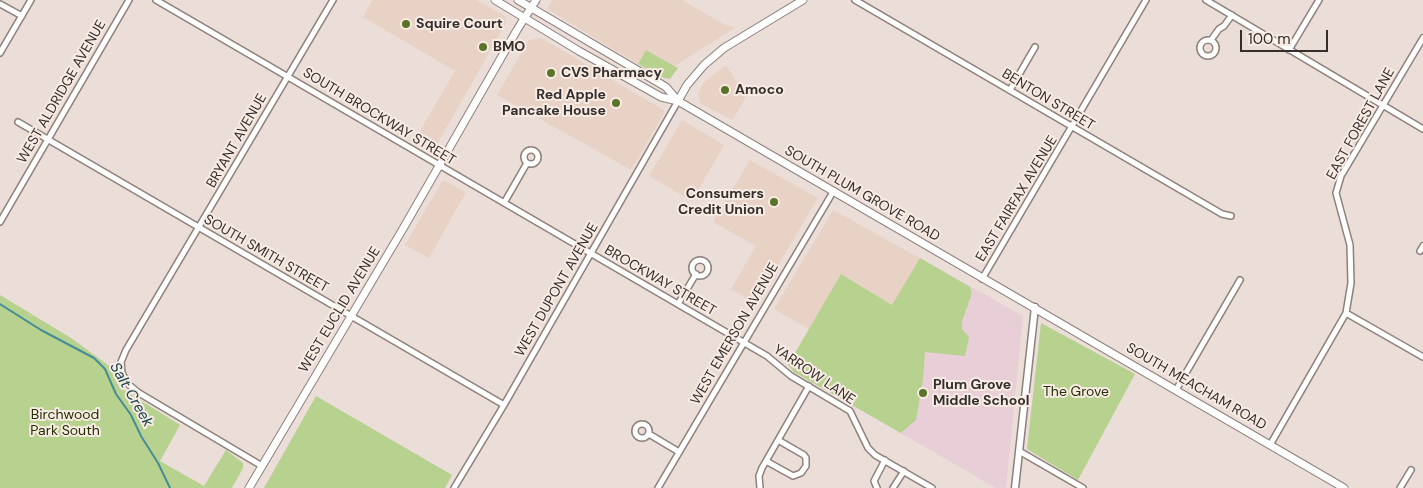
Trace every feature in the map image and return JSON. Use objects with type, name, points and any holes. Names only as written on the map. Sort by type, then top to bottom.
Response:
[{"type":"main road","name":"SOUTH PLUM GROVE ROAD","points":[[494,0],[661,97],[678,101]]},
{"type":"main road","name":"SOUTH PLUM GROVE ROAD","points":[[518,0],[666,88],[678,101],[982,279],[1035,307]]},
{"type":"main road","name":"WEST EUCLID AVENUE","points":[[249,488],[404,229],[439,165],[536,0]]},
{"type":"main road","points":[[678,101],[704,65],[724,48],[803,0]]},
{"type":"main road","name":"SOUTH MEACHAM ROAD","points":[[1035,307],[1344,488]]},
{"type":"street","points":[[0,53],[31,0]]},
{"type":"street","name":"WEST ALDRIDGE AVENUE","points":[[0,222],[128,0]]},
{"type":"street","name":"SOUTH BROCKWAY STREET","points":[[156,0],[591,254]]},
{"type":"street","name":"BRYANT AVENUE","points":[[262,466],[139,393],[128,384],[122,373],[121,362],[126,350],[333,0]]},
{"type":"street","name":"BENTON STREET","points":[[855,0],[1222,214],[1231,216]]},
{"type":"street","name":"EAST FAIRFAX AVENUE","points":[[982,279],[1146,0]]},
{"type":"street","points":[[1206,0],[1423,129]]},
{"type":"street","points":[[1289,50],[1319,0]]},
{"type":"street","points":[[0,4],[22,16]]},
{"type":"street","points":[[1211,40],[1219,28],[1224,26],[1232,15]]},
{"type":"street","name":"EAST FOREST LANE","points":[[1270,445],[1346,313],[1351,283],[1350,245],[1336,193],[1341,176],[1423,38]]},
{"type":"street","points":[[1010,90],[1035,47]]},
{"type":"street","name":"WEST DUPONT AVENUE","points":[[454,488],[504,405],[678,101]]},
{"type":"street","name":"SOUTH SMITH STREET","points":[[18,122],[504,405]]},
{"type":"street","points":[[504,203],[527,163]]},
{"type":"street","name":"WEST EMERSON AVENUE","points":[[658,488],[833,192]]},
{"type":"street","name":"BROCKWAY STREET","points":[[591,254],[743,342]]},
{"type":"street","points":[[678,304],[696,274]]},
{"type":"street","points":[[1176,390],[1240,280]]},
{"type":"street","points":[[1015,488],[1035,307]]},
{"type":"street","points":[[1346,313],[1423,357]]},
{"type":"street","name":"YARROW LANE","points":[[743,342],[767,356],[791,376],[850,411],[868,448],[932,488]]},
{"type":"street","points":[[760,488],[759,476],[766,460],[809,386]]},
{"type":"street","points":[[649,434],[679,452]]},
{"type":"street","points":[[766,460],[793,476],[802,473],[806,466],[804,455],[778,440]]},
{"type":"street","points":[[1019,451],[1083,488]]},
{"type":"street","points":[[877,488],[874,481],[885,460]]},
{"type":"street","points":[[1400,488],[1411,470]]},
{"type":"street","points":[[893,488],[904,471]]},
{"type":"shaded area","points":[[372,0],[476,0],[505,16],[506,23],[432,153],[413,143],[455,71],[363,17]]},
{"type":"shaded area","points":[[552,0],[682,0],[727,26],[736,27],[675,66],[646,50],[638,64],[547,9]]},
{"type":"shaded area","points":[[541,38],[664,110],[663,115],[631,170],[497,95],[529,40]]},
{"type":"shaded area","points":[[726,65],[746,96],[733,120],[701,104],[698,95],[703,83]]},
{"type":"shaded area","points":[[682,120],[724,145],[692,201],[649,176]]},
{"type":"shaded area","points":[[750,160],[818,198],[755,304],[731,289],[756,246],[713,222]]},
{"type":"shaded area","points":[[443,180],[466,192],[429,258],[405,245]]},
{"type":"shaded area","points":[[833,210],[920,258],[893,305],[841,274],[809,329],[774,309]]},
{"type":"shaded area","name":"Plum Grove Middle School","points":[[920,258],[1023,316],[1006,488],[996,488],[794,372],[788,365],[841,274],[892,305]]},
{"type":"green space","points":[[646,50],[678,68],[670,79],[664,78],[638,64]]},
{"type":"green space","points":[[920,258],[970,287],[972,293],[962,321],[962,329],[969,337],[965,356],[925,352],[923,380],[916,420],[901,433],[794,372],[788,365],[841,274],[892,305]]},
{"type":"green space","name":"Birchwood Park South","points":[[0,295],[71,338],[112,368],[119,387],[180,425],[160,461],[204,486],[226,450],[243,463],[243,468],[232,488],[0,488]]},
{"type":"green space","name":"The Grove","points":[[1041,323],[1135,374],[1078,480],[1027,449]]},
{"type":"green space","points":[[316,396],[452,475],[445,488],[264,488]]},
{"type":"waterway","name":"Salt Creek","points":[[0,304],[41,330],[94,358],[105,369],[116,394],[131,415],[170,488]]},
{"type":"place","name":"Squire Court","points":[[406,24]]},
{"type":"place","name":"BMO","points":[[483,47]]},
{"type":"place","name":"CVS Pharmacy","points":[[551,73]]},
{"type":"place","name":"Amoco","points":[[725,90]]},
{"type":"place","name":"Red Apple Pancake House","points":[[616,103]]},
{"type":"place","name":"Consumers Credit Union","points":[[774,202]]},
{"type":"place","name":"Plum Grove Middle School","points":[[923,393]]}]
